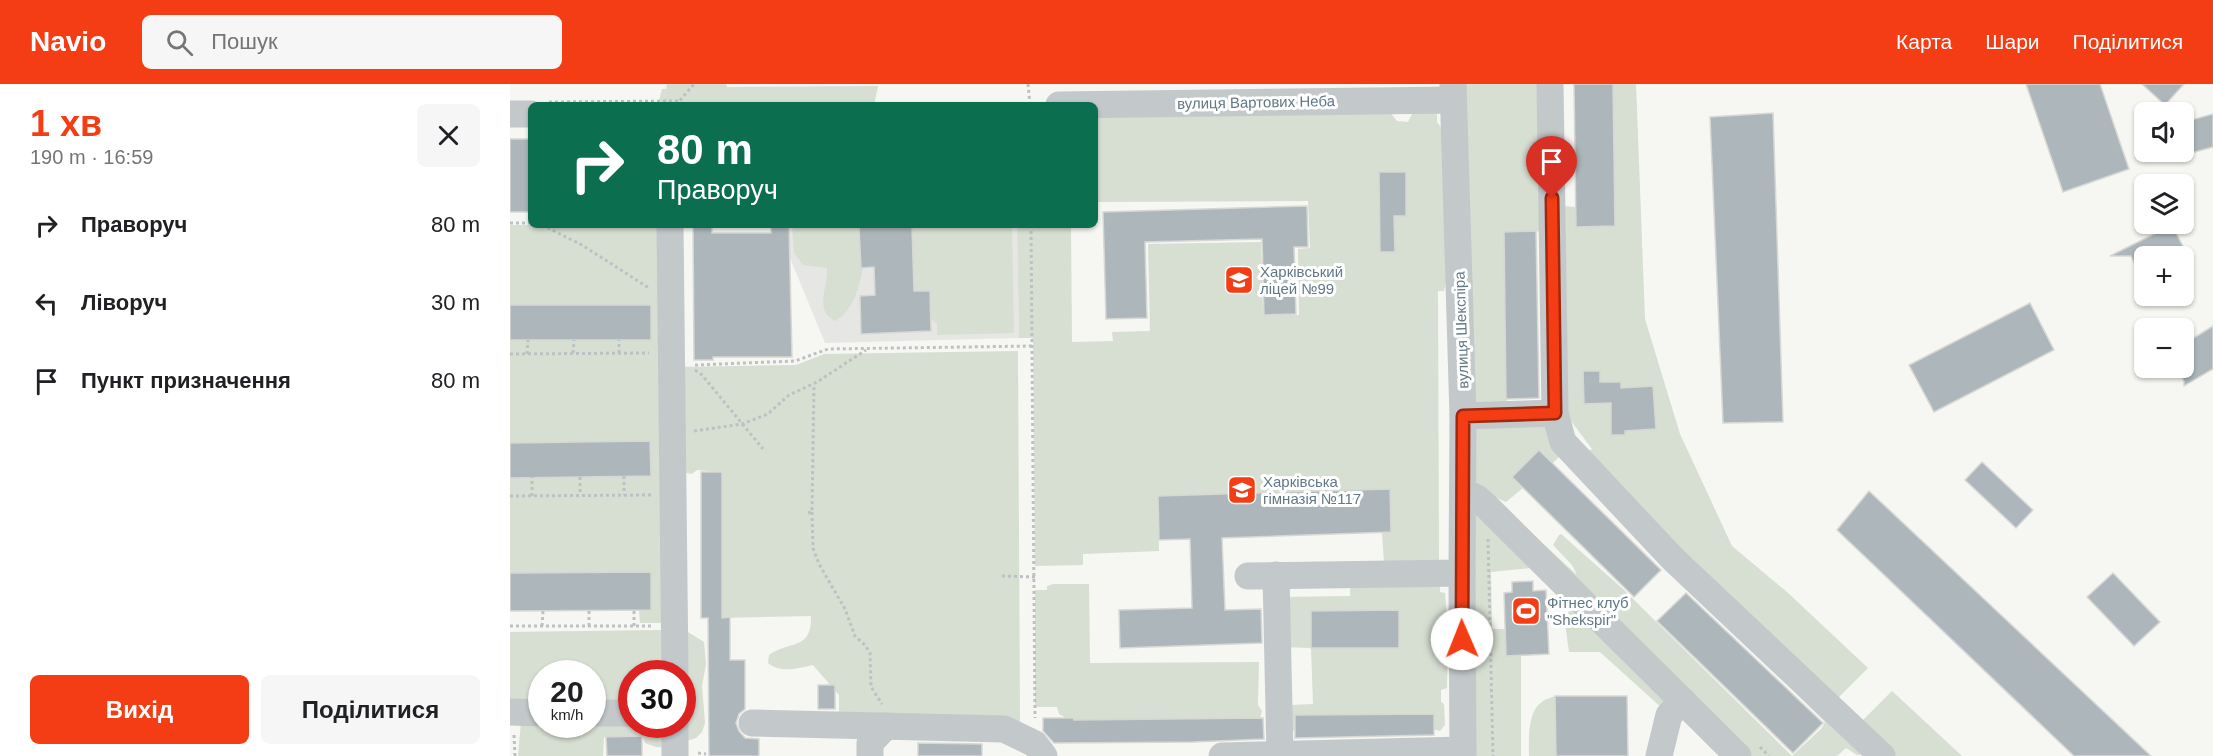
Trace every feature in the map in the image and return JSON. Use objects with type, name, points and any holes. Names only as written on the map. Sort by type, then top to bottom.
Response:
[{"type":"street","points":[[1550,84],[1555,413],[1563,442],[1673,560],[1882,756]]},
{"type":"street","name":"вулиця Вартових Неба","points":[[1098,104],[1453,92]]},
{"type":"street","name":"вулиця Шекспіра","points":[[1453,92],[1463,416],[1463,753]]},
{"type":"street","points":[[510,114],[528,110]]},
{"type":"street","points":[[669,228],[675,660]]},
{"type":"street","points":[[1463,416],[1555,413]]},
{"type":"street","points":[[1463,491],[1477,498],[1487,507],[1738,756]]},
{"type":"street","points":[[1248,576],[1462,573]]},
{"type":"street","points":[[1276,575],[1280,755]]},
{"type":"street","points":[[1659,756],[1670,715],[1683,701]]},
{"type":"street","points":[[510,712],[528,713]]},
{"type":"street","points":[[752,723],[1004,729],[1040,750]]},
{"type":"street","points":[[870,756],[870,743],[892,726]]},
{"type":"street","points":[[675,738],[675,756]]},
{"type":"street","points":[[1222,756],[1463,753]]},
{"type":"path","points":[[660,102],[680,101],[694,84]]},
{"type":"path","points":[[1028,84],[1030,102]]},
{"type":"path","points":[[510,223],[528,223]]},
{"type":"path","points":[[548,228],[582,245],[670,302]]},
{"type":"path","points":[[1031,228],[1035,577],[1040,750]]},
{"type":"path","points":[[527,354],[528,340]]},
{"type":"path","points":[[573,353],[574,340]]},
{"type":"path","points":[[619,340],[619,353]]},
{"type":"path","points":[[763,449],[702,375],[688,365],[795,361],[828,349],[1033,346]]},
{"type":"path","points":[[672,448],[684,436],[694,431],[742,424],[768,414],[789,395],[814,384],[868,349]]},
{"type":"path","points":[[510,354],[670,353]]},
{"type":"path","points":[[814,384],[810,512],[813,548],[819,564],[845,609],[855,636],[870,653],[871,687],[892,726]]},
{"type":"path","points":[[624,476],[624,495]]},
{"type":"path","points":[[532,477],[532,496]]},
{"type":"path","points":[[579,477],[580,495]]},
{"type":"path","points":[[510,496],[672,494]]},
{"type":"path","points":[[1488,538],[1493,756]]},
{"type":"path","points":[[1002,576],[1035,577]]},
{"type":"path","points":[[542,626],[543,611]]},
{"type":"path","points":[[589,611],[589,626]]},
{"type":"path","points":[[634,611],[634,626]]},
{"type":"path","points":[[510,626],[674,626]]},
{"type":"shaded area","points":[[667,84],[726,84],[727,87],[878,86],[875,102],[659,101],[662,89],[666,89]]},
{"type":"shaded area","points":[[1458,84],[1547,84],[1550,205],[1575,207],[1576,227],[1615,226],[1613,84],[1636,84],[1645,319],[1680,434],[1732,546],[1787,592],[1868,668],[1828,708],[1578,456],[1592,449],[1571,421],[1565,404],[1562,231],[1504,232],[1507,406],[1466,407]]},
{"type":"shaded area","name":"Харківський ліцей №99","points":[[1389,111],[1397,121],[1408,122],[1412,114],[1437,111],[1437,122],[1443,130],[1446,281],[1444,291],[1438,291],[1439,561],[1384,562],[1382,532],[1391,532],[1389,489],[1158,497],[1159,551],[1083,554],[1083,565],[1035,566],[1033,338],[1019,338],[1017,228],[1071,228],[1072,342],[1113,341],[1112,332],[1150,331],[1148,244],[1261,242],[1263,315],[1299,315],[1298,249],[1310,248],[1308,201],[1098,202],[1098,114]]},
{"type":"shaded area","points":[[510,225],[528,225],[528,228],[667,228],[679,244],[684,262],[675,367],[796,365],[824,354],[1018,351],[1020,723],[839,716],[839,695],[813,665],[784,669],[768,663],[769,655],[798,643],[808,635],[811,616],[722,618],[721,472],[697,470],[692,474],[678,471],[671,623],[640,623],[639,611],[651,610],[650,572],[510,573]]},
{"type":"shaded area","points":[[789,228],[1017,228],[1019,338],[825,343],[790,258]]},
{"type":"shaded area","points":[[792,228],[867,228],[861,278],[857,292],[852,304],[835,321],[828,317],[823,304],[827,268],[803,265],[794,253]]},
{"type":"shaded area","points":[[909,228],[1012,228],[1014,333],[937,335],[937,324],[912,301],[904,275]]},
{"type":"shaded area","points":[[1546,422],[1565,451],[1553,463],[1539,450],[1512,477],[1523,488],[1506,502],[1481,488],[1475,480],[1470,461],[1473,423]]},
{"type":"shaded area","points":[[1484,513],[1540,567],[1491,572],[1492,629],[1505,629],[1521,655],[1521,756],[1471,756],[1473,514]]},
{"type":"shaded area","points":[[1561,534],[1623,589],[1792,756],[1747,756],[1539,540],[1577,575],[1572,565],[1553,545]]},
{"type":"shaded area","points":[[1440,581],[1440,592],[1445,593],[1448,633],[1447,688],[1441,690],[1445,725],[1440,731],[1425,727],[1294,731],[1283,725],[1291,705],[1313,704],[1311,648],[1282,647],[1282,597],[1350,596],[1350,587]]},
{"type":"shaded area","points":[[1089,584],[1090,663],[1259,662],[1258,705],[1262,711],[1259,722],[1080,726],[1059,714],[1057,707],[1035,707],[1035,590],[1047,590],[1047,586]]},
{"type":"shaded area","points":[[1569,611],[1577,611],[1669,699],[1663,709],[1600,652],[1569,652],[1565,623]]},
{"type":"shaded area","points":[[657,630],[688,632],[704,642],[706,664],[702,686],[705,723],[702,732],[696,738],[696,660],[618,660],[618,737],[606,737],[606,660],[528,660],[528,699],[510,700],[510,632]]},
{"type":"shaded area","points":[[1749,647],[1866,754],[1857,755],[1846,748],[1837,756],[1792,756],[1822,728],[1825,722]]},
{"type":"shaded area","points":[[1892,691],[1962,756],[1891,756],[1858,725]]},
{"type":"shaded area","points":[[1555,696],[1556,756],[1529,756],[1530,727],[1534,712],[1543,701]]},
{"type":"shaded area","points":[[521,722],[528,723],[528,738],[604,738],[603,756],[518,756]]},
{"type":"shaded area","points":[[643,738],[696,738],[683,742],[664,753],[661,747],[645,743]]},
{"type":"building","points":[[1574,84],[1613,84],[1615,226],[1576,227]]},
{"type":"building","points":[[2026,84],[2100,84],[2129,169],[2063,192]]},
{"type":"building","points":[[2142,84],[2184,84],[2168,102],[2162,102]]},
{"type":"building","points":[[1773,113],[1783,422],[1723,423],[1710,117]]},
{"type":"building","points":[[2213,114],[2213,147],[2194,152],[2194,119]]},
{"type":"building","points":[[510,139],[528,139],[528,212],[510,212]]},
{"type":"building","points":[[1379,172],[1406,172],[1406,216],[1394,216],[1395,252],[1380,252]]},
{"type":"building","points":[[1307,206],[1308,247],[1294,247],[1296,314],[1264,315],[1262,239],[1145,242],[1147,318],[1106,319],[1103,212]]},
{"type":"building","points":[[693,228],[712,228],[712,233],[771,233],[771,228],[789,228],[792,357],[713,357],[713,360],[694,360]]},
{"type":"building","points":[[859,228],[912,228],[914,291],[930,291],[931,331],[861,334],[860,296],[875,295],[874,267],[861,268]]},
{"type":"building","points":[[1536,231],[1539,398],[1506,399],[1504,232]]},
{"type":"building","points":[[2154,234],[2177,234],[2183,246],[2134,246],[2134,262],[2131,256],[2110,256]]},
{"type":"building","points":[[2030,303],[2054,350],[1934,412],[1909,365]]},
{"type":"building","points":[[510,305],[651,305],[651,340],[510,340]]},
{"type":"building","points":[[2213,326],[2213,369],[2184,386],[2182,378],[2194,378],[2194,338]]},
{"type":"building","points":[[1583,371],[1600,371],[1600,382],[1621,382],[1621,388],[1653,386],[1656,429],[1625,431],[1625,435],[1611,435],[1611,403],[1584,404]]},
{"type":"building","points":[[650,441],[651,476],[510,478],[510,443]]},
{"type":"building","points":[[1539,450],[1661,570],[1634,597],[1512,477]]},
{"type":"building","points":[[1982,462],[2033,510],[2016,528],[1965,480]]},
{"type":"building","points":[[701,472],[722,472],[722,618],[730,617],[730,660],[745,660],[745,709],[739,714],[736,723],[745,738],[759,739],[759,756],[709,756],[708,618],[701,618]]},
{"type":"building","points":[[1390,489],[1391,532],[1222,538],[1225,610],[1261,609],[1262,643],[1120,648],[1119,610],[1192,608],[1190,539],[1159,540],[1158,496]]},
{"type":"building","points":[[1869,491],[2151,756],[2074,756],[1837,530]]},
{"type":"building","points":[[651,572],[651,610],[510,611],[510,573]]},
{"type":"building","points":[[2113,573],[2160,622],[2134,646],[2087,597]]},
{"type":"building","name":"Фітнес клуб \"Shekspir\"","points":[[1533,581],[1533,591],[1546,590],[1549,654],[1506,656],[1504,593],[1512,592],[1512,582]]},
{"type":"building","points":[[1686,593],[1823,723],[1793,753],[1657,621]]},
{"type":"building","points":[[1399,610],[1399,648],[1311,648],[1311,611]]},
{"type":"building","points":[[818,685],[835,685],[835,709],[818,709]]},
{"type":"building","points":[[1555,696],[1627,696],[1628,756],[1556,756]]},
{"type":"building","points":[[1434,714],[1434,735],[1295,738],[1295,715]]},
{"type":"building","points":[[1043,718],[1073,718],[1074,720],[1263,718],[1264,739],[1054,743],[1043,731]]},
{"type":"building","points":[[606,737],[642,738],[642,756],[607,756]]},
{"type":"building","points":[[918,743],[982,744],[982,756],[918,756]]},
{"type":"place","name":"Харківський ліцей №99","points":[[1239,280]]},
{"type":"place","name":"Харківська гімназія №117","points":[[1242,490]]},
{"type":"place","name":"Фітнес клуб \"Shekspir\"","points":[[1526,611]]},
{"type":"route","points":[[1462,639],[1463,416],[1555,413],[1552,198]]}]
